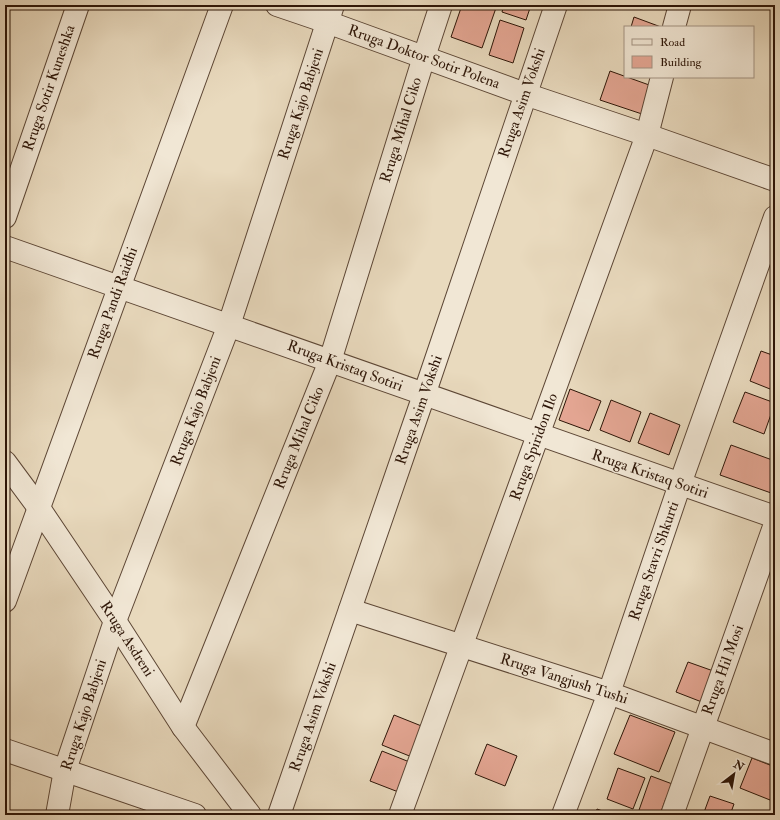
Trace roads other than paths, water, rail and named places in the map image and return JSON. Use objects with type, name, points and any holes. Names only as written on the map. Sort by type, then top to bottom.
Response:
[{"type":"street","name":"Rruga Sotir Kuneshka","points":[[5,217],[78,5]]},
{"type":"street","name":"Rruga Pandi Raidhi","points":[[5,601],[222,5]]},
{"type":"street","name":"Rruga Doktor Sotir Polena","points":[[277,5],[330,13],[424,57],[525,94],[775,180]]},
{"type":"street","name":"Rruga Mihal Ciko","points":[[183,727],[330,361],[441,5]]},
{"type":"street","name":"Rruga Asim Vokshi","points":[[279,815],[424,395],[556,5]]},
{"type":"street","points":[[674,26],[680,5]]},
{"type":"street","name":"Rruga Kajo Babjeni","points":[[57,815],[65,770],[115,621],[228,325],[330,13]]},
{"type":"street","name":"Rruga Spiridon Ilo","points":[[400,815],[647,135],[662,78]]},
{"type":"street","name":"Rruga Stavri Shkurti","points":[[564,815],[609,693],[680,484],[775,217]]},
{"type":"street","name":"Rruga Kristaq Sotiri","points":[[5,247],[775,517]]},
{"type":"street","name":"Rruga Asdreni","points":[[5,462],[39,508],[115,621],[183,727],[250,815]]},
{"type":"street","name":"Rruga Hil Mosi","points":[[672,815],[775,524]]},
{"type":"street","name":"Rruga Vangjush Tushi","points":[[350,610],[461,644],[609,693],[775,754]]},
{"type":"street","points":[[5,750],[195,815]]}]
